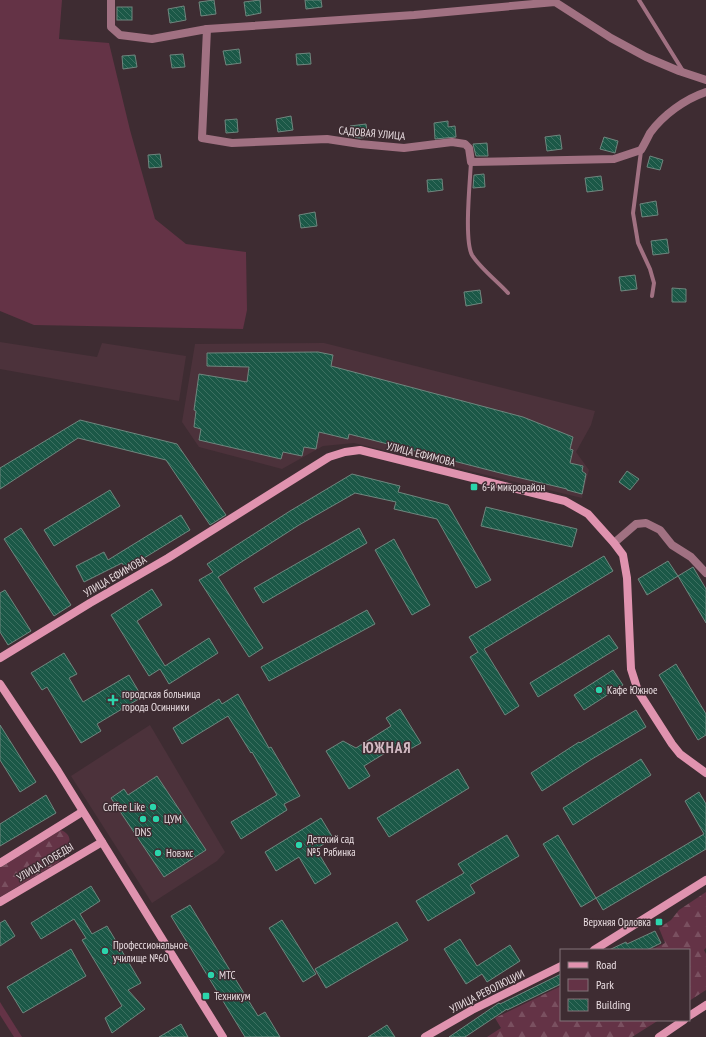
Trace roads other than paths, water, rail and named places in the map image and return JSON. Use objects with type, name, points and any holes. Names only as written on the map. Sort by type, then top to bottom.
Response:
[{"type":"street","points":[[111,0],[111,27],[120,35],[152,39],[207,29],[414,16],[555,1],[625,46],[646,57],[706,80]]},
{"type":"street","name":"САДОВАЯ УЛИЦА","points":[[207,29],[202,138],[232,143],[327,139],[404,148],[452,142],[465,144],[469,148],[471,162]]},
{"type":"street","points":[[471,162],[614,158],[641,150],[651,133],[675,108],[706,92]]},
{"type":"street","name":"УЛИЦА ЕФИМОВА","points":[[0,658],[90,603],[168,558],[329,457],[345,452],[360,450],[565,501],[588,514],[623,555],[627,578],[631,669],[638,691],[680,754],[706,773]]},
{"type":"street","points":[[614,543],[636,524],[646,523],[660,530],[672,545],[691,557],[706,574]]},
{"type":"street","points":[[0,684],[58,771],[82,812],[223,1037]]},
{"type":"street","name":"УЛИЦА ПОБЕДЫ","points":[[0,863],[82,812]]},
{"type":"street","name":"УЛИЦА ПОБЕДЫ","points":[[0,902],[102,842]]},
{"type":"street","points":[[596,949],[706,880]]},
{"type":"street","name":"УЛИЦА РЕВОЛЮЦИИ","points":[[425,1037],[472,1010],[560,966]]},
{"type":"street","points":[[690,1015],[706,1005]]},
{"type":"street","points":[[659,1037],[683,1021]]},
{"type":"lane","points":[[639,0],[685,73]]},
{"type":"lane","points":[[641,150],[633,212],[638,243],[650,269],[654,283],[652,296]]},
{"type":"lane","points":[[471,162],[468,216],[471,253],[481,266],[508,293]]},
{"type":"place","name":"6-й микрорайон","points":[[474,487]]},
{"type":"place","name":"Кафе Южное","points":[[599,690]]},
{"type":"place","name":"городская больница города Осинники","points":[[113,700]]},
{"type":"place","name":"Coffee Like","points":[[153,807]]},
{"type":"place","name":"DNS","points":[[143,819]]},
{"type":"place","name":"ЦУМ","points":[[156,819]]},
{"type":"place","name":"Детский сад №5 Рябинка","points":[[299,845]]},
{"type":"place","name":"Новэкс","points":[[158,853]]},
{"type":"place","name":"Верхняя Орловка","points":[[659,922]]},
{"type":"place","name":"Профессиональное училище №60","points":[[105,951]]},
{"type":"place","name":"МТС","points":[[211,975]]},
{"type":"place","name":"Техникум","points":[[206,996]]},
{"type":"district","name":"ЮЖНАЯ","points":[[387,747]]}]
